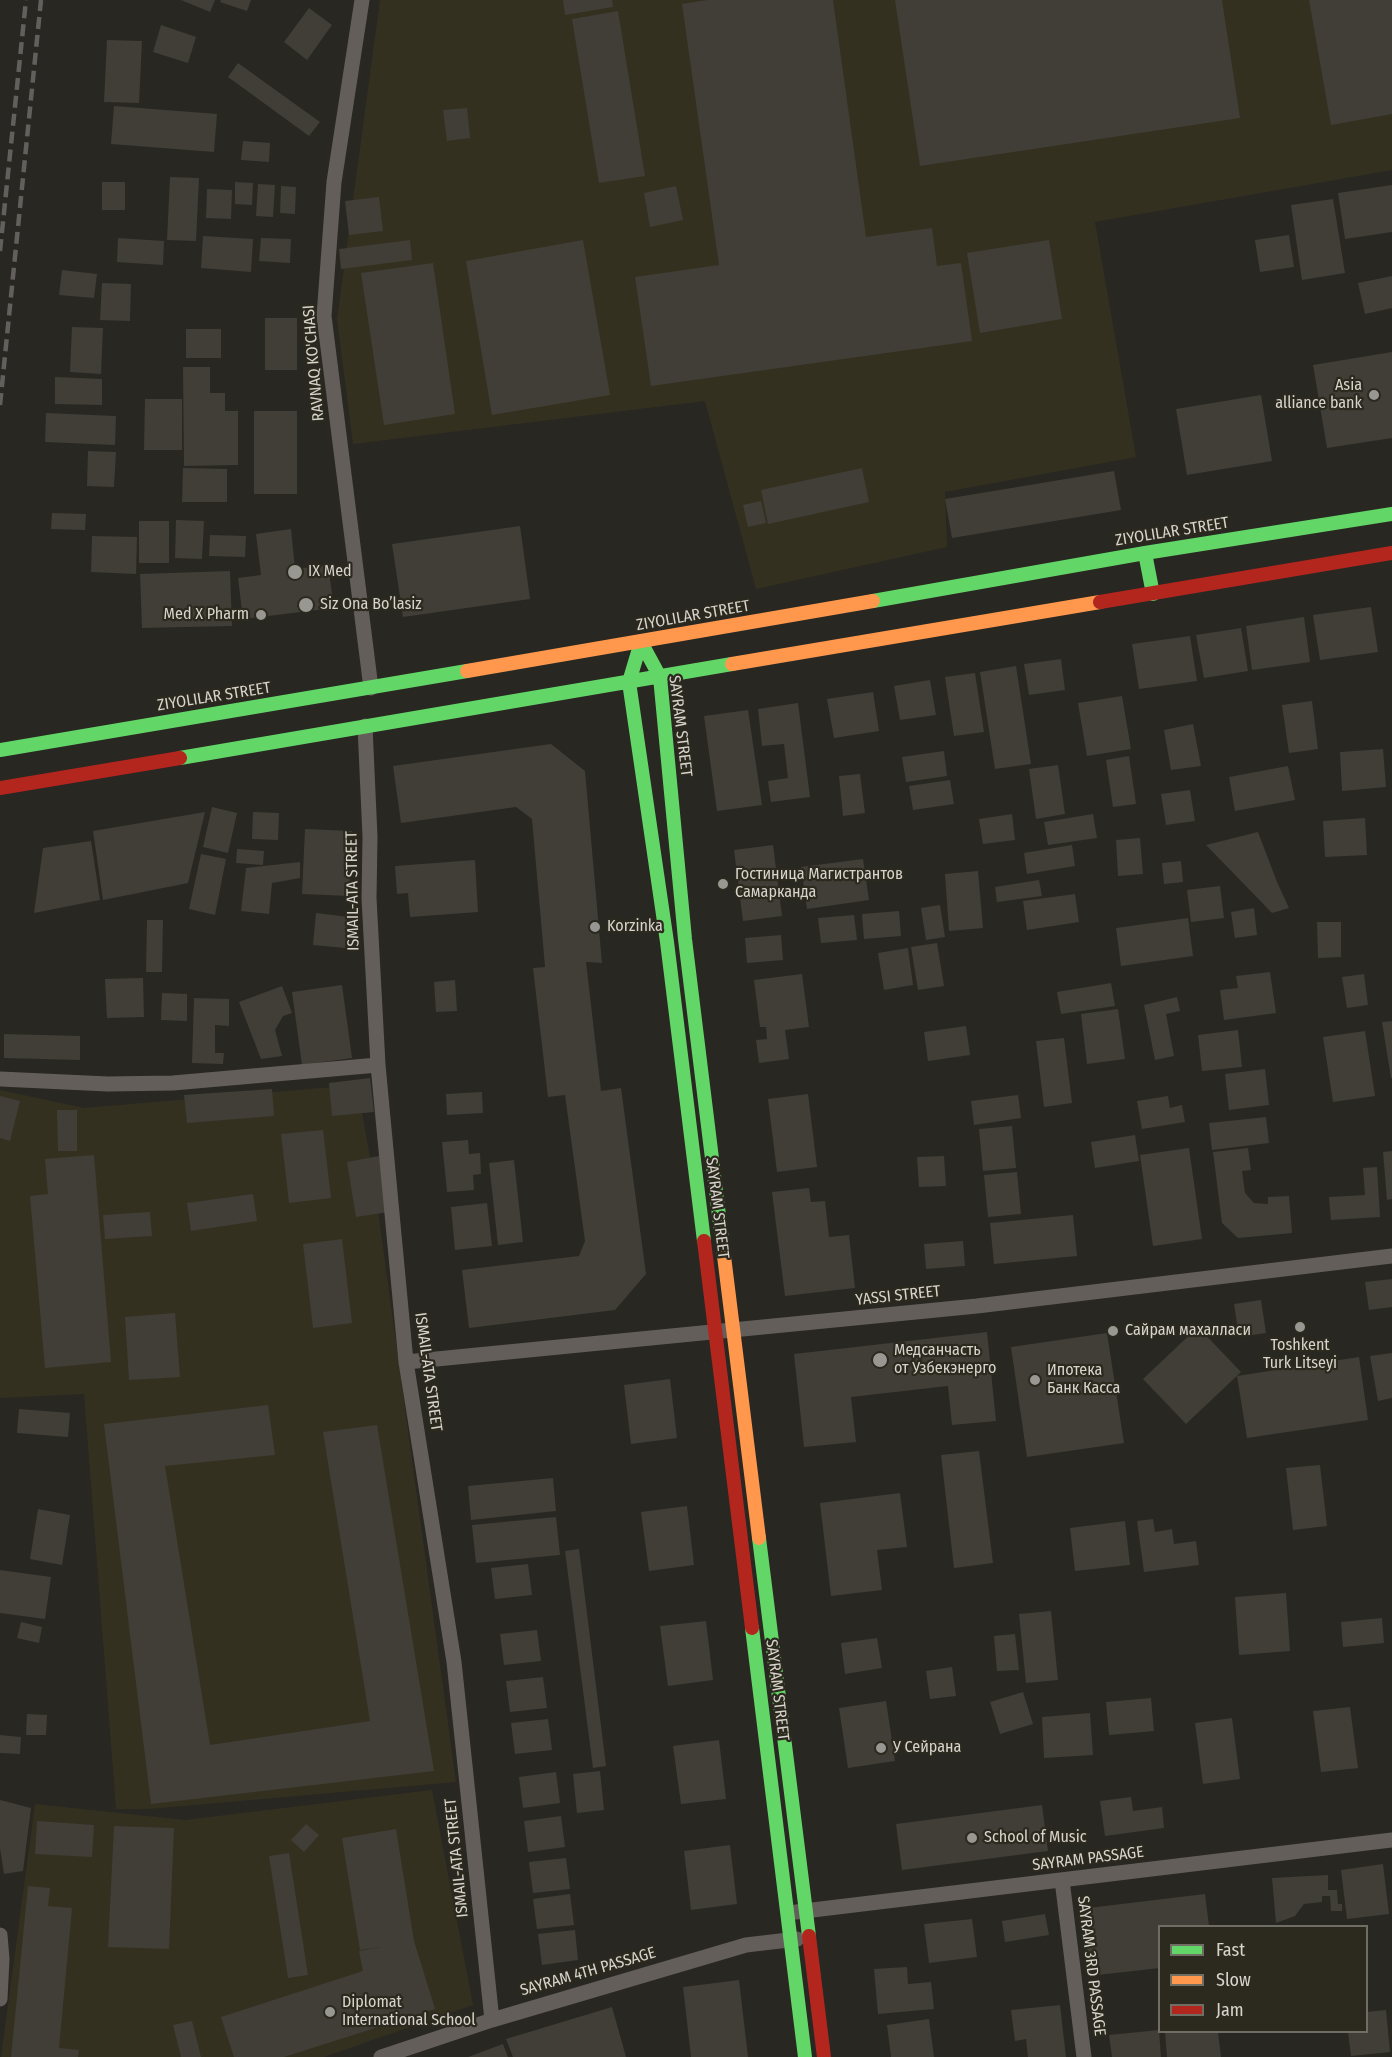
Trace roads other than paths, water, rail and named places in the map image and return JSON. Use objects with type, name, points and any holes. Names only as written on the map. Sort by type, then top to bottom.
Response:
[{"type":"main road","name":"ZIYOLILAR STREET","points":[[0,750],[641,642],[1145,553],[1392,514]]},
{"type":"main road","points":[[1145,553],[1153,594]]},
{"type":"main road","points":[[0,788],[1392,553]]},
{"type":"main road","name":"SAYRAM STREET","points":[[641,642],[660,677],[685,939],[824,2057]]},
{"type":"main road","name":"SAYRAM STREET","points":[[641,642],[629,682],[667,942],[806,2057]]},
{"type":"street","name":"RAVNAQ KO'CHASI","points":[[362,0],[334,182],[324,316],[372,688]]},
{"type":"street","name":"ISMAIL-ATA STREET","points":[[365,726],[370,837],[369,898],[378,1065],[406,1362],[454,1662],[492,2019]]},
{"type":"street","points":[[0,1079],[108,1084],[173,1083],[378,1065]]},
{"type":"street","name":"YASSI STREET","points":[[406,1362],[977,1306],[1392,1256]]},
{"type":"street","name":"SAYRAM PASSAGE","points":[[788,1913],[1392,1840]]},
{"type":"street","name":"SAYRAM 3RD PASSAGE","points":[[1062,1880],[1084,2057]]},
{"type":"street","points":[[0,1935],[2,1959],[0,1999]]},
{"type":"street","name":"SAYRAM 4TH PASSAGE","points":[[381,2057],[492,2019],[746,1945],[809,1938]]},
{"type":"railway","points":[[0,251],[26,0]]},
{"type":"railway","points":[[0,405],[41,0]]},
{"type":"place","name":"Asia alliance bank","points":[[1374,395]]},
{"type":"place","name":"IX Med","points":[[295,572]]},
{"type":"place","name":"Siz Ona Bo’lasiz","points":[[306,605]]},
{"type":"place","name":"Med X Pharm","points":[[261,615]]},
{"type":"place","name":"Гостиница Магистрантов Самарканда","points":[[723,884]]},
{"type":"place","name":"Korzinka","points":[[595,927]]},
{"type":"place","name":"Toshkent Turk Litseyi","points":[[1300,1327]]},
{"type":"place","name":"Сайрам махалласи","points":[[1113,1331]]},
{"type":"place","name":"Медсанчасть от Узбекэнерго","points":[[880,1360]]},
{"type":"place","name":"Ипотека Банк Касса","points":[[1035,1380]]},
{"type":"place","name":"У Сейрана","points":[[881,1748]]},
{"type":"place","name":"School of Music","points":[[972,1838]]},
{"type":"place","name":"Diplomat International School","points":[[330,2012]]}]
